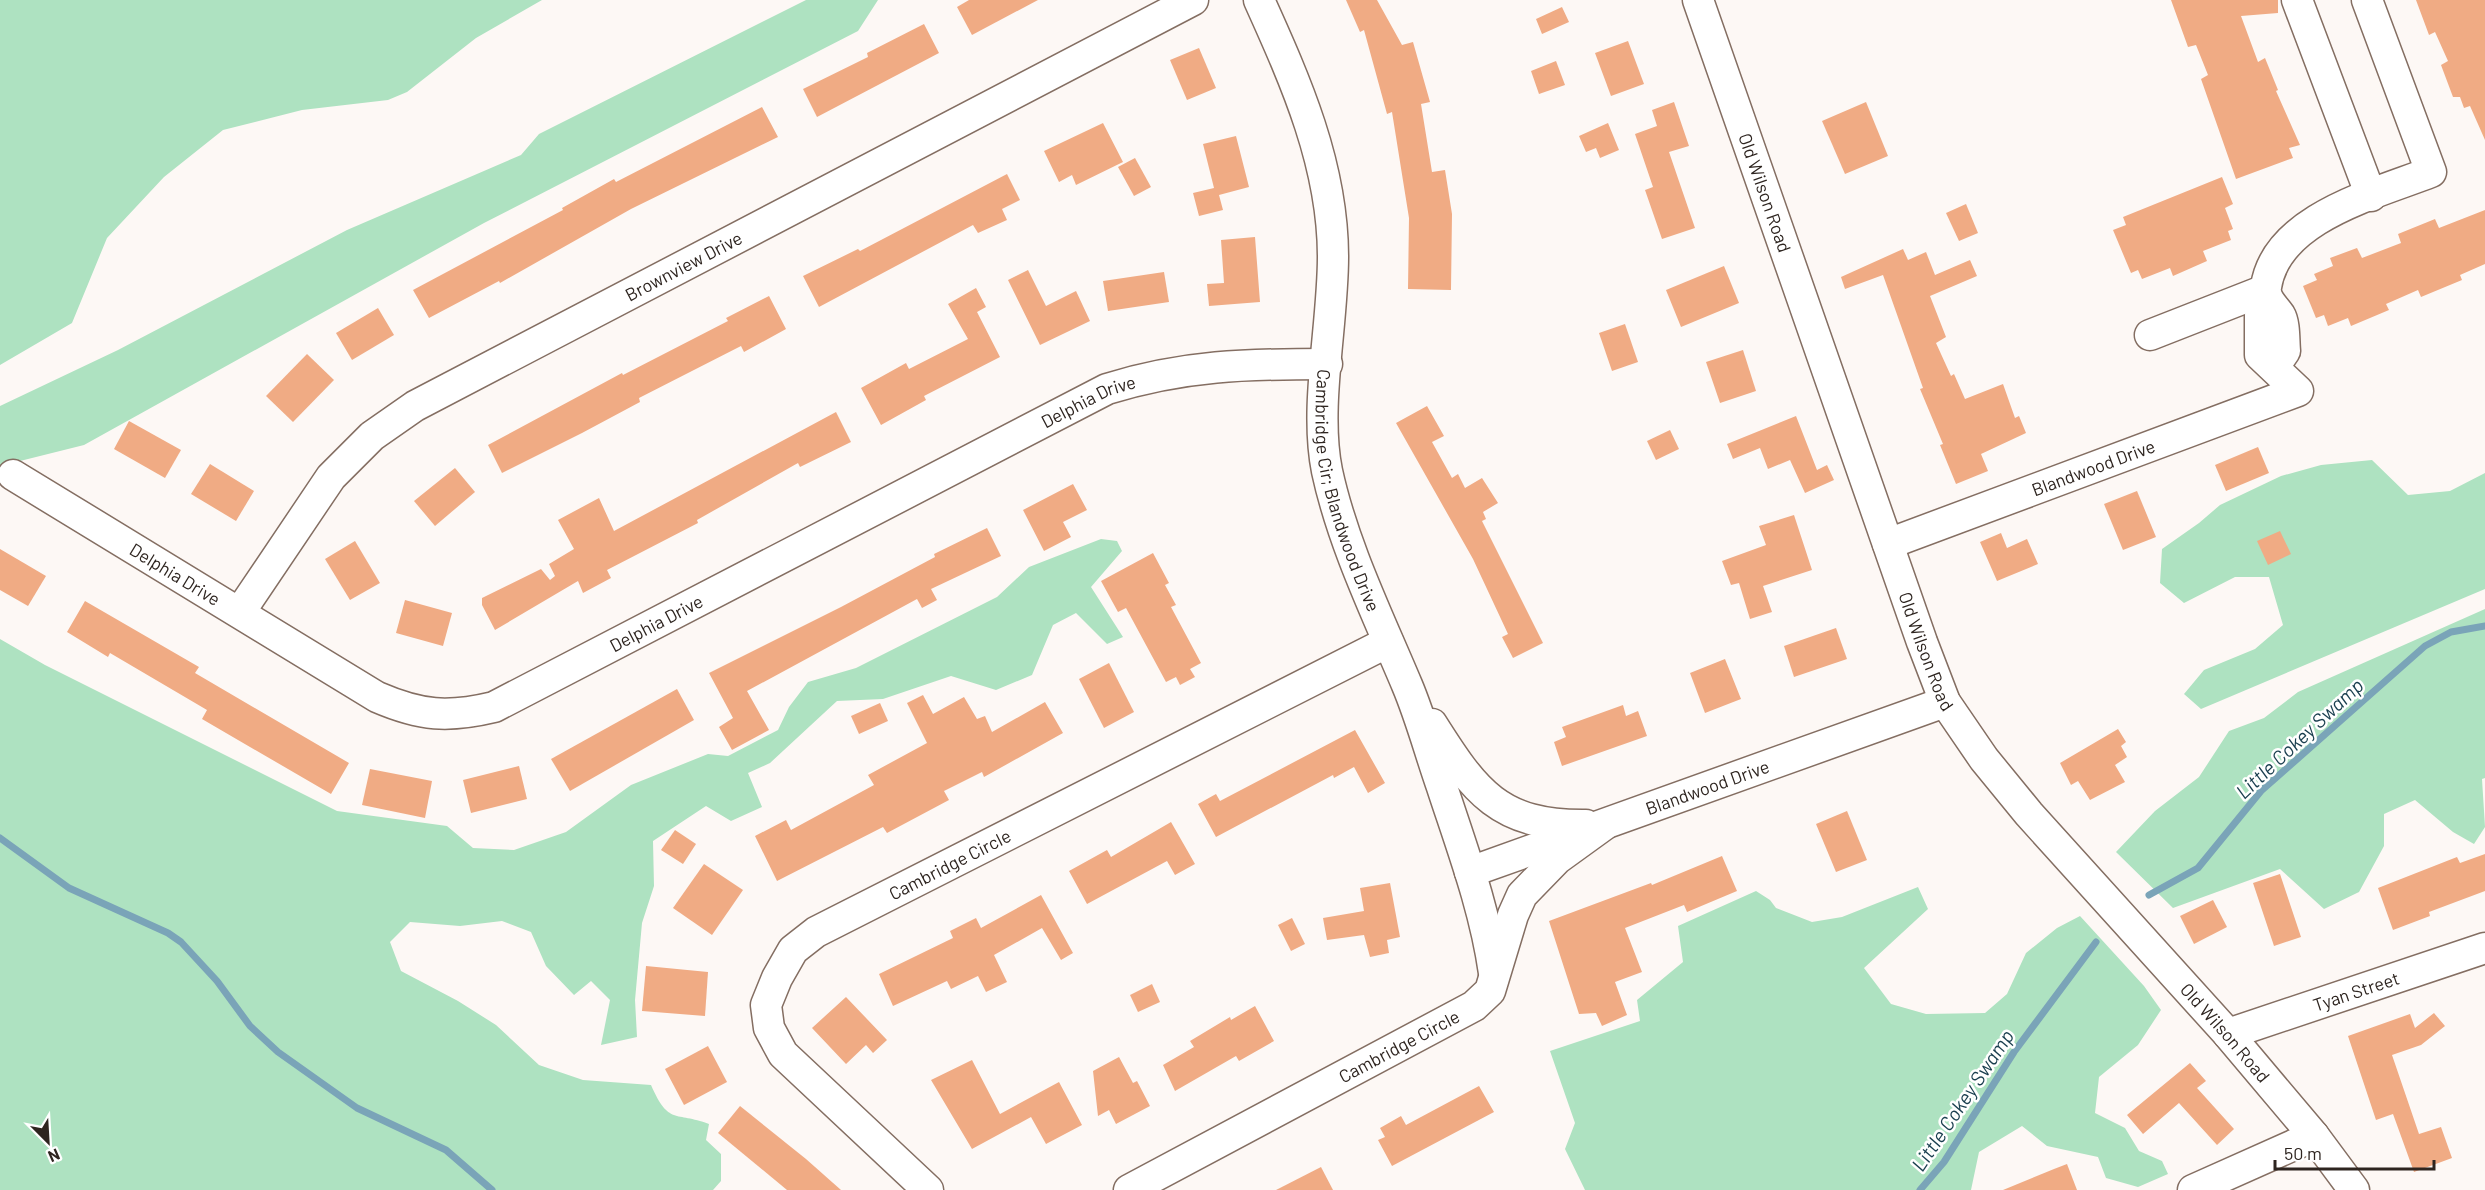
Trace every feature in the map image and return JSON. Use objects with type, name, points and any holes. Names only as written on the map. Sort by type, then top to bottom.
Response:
[{"type":"street","name":"Brownview Drive","points":[[240,612],[331,477],[372,436],[415,406],[1193,0]]},
{"type":"street","name":"Cambridge Cir; Blandwood Drive","points":[[1259,0],[1311,121],[1320,162],[1333,256],[1322,432],[1327,471],[1343,524],[1408,688],[1470,872],[1490,947],[1494,973]]},
{"type":"street","name":"Old Wilson Road","points":[[1698,0],[1945,702],[1984,759],[2029,814],[2228,1034],[2314,1136],[2354,1190]]},
{"type":"street","points":[[2297,0],[2371,196]]},
{"type":"street","points":[[2150,335],[2268,298],[2275,257],[2306,225],[2431,172],[2367,0]]},
{"type":"street","name":"Blandwood Drive","points":[[1888,544],[2298,391],[2274,367],[2285,351],[2281,316],[2268,298]]},
{"type":"street","name":"Delphia Drive","points":[[13,475],[377,697],[404,709],[423,713],[461,715],[494,707],[1107,389],[1152,375],[1201,368],[1252,364],[1327,364]]},
{"type":"street","name":"Cambridge Circle","points":[[928,1190],[783,1054],[769,1028],[766,1005],[777,978],[793,950],[816,932],[1388,642]]},
{"type":"street","points":[[1408,688],[1469,778],[1500,808],[1547,823],[1605,825]]},
{"type":"street","name":"Blandwood Drive","points":[[1470,872],[1945,702]]},
{"type":"street","name":"Cambridge Circle","points":[[1129,1190],[1474,1006],[1490,991],[1494,973],[1522,896],[1557,860],[1605,825]]},
{"type":"street","name":"Tyan Street","points":[[2228,1034],[2485,948]]},
{"type":"street","points":[[2193,1190],[2314,1136]]},
{"type":"green space","points":[[0,0],[542,0],[476,38],[407,92],[388,100],[302,110],[223,130],[164,177],[107,238],[72,323],[0,365]]},
{"type":"green space","points":[[806,0],[878,0],[858,31],[484,223],[84,445],[0,466],[0,406],[118,350],[347,230],[521,155],[539,134]]},
{"type":"green space","points":[[2372,460],[2408,495],[2450,491],[2485,473],[2485,589],[2201,709],[2184,694],[2204,670],[2255,649],[2283,625],[2269,577],[2235,577],[2184,603],[2160,583],[2162,549],[2220,505],[2281,476],[2321,465]]},
{"type":"green space","points":[[1101,539],[1117,541],[1122,551],[1091,587],[1123,637],[1107,644],[1076,613],[1053,625],[1032,675],[996,690],[951,676],[883,699],[837,701],[770,763],[748,773],[762,807],[731,821],[706,806],[653,841],[654,886],[642,923],[635,1000],[637,1037],[601,1045],[610,1000],[591,981],[574,995],[546,966],[531,932],[502,921],[460,926],[410,922],[390,942],[401,971],[458,1001],[496,1025],[539,1065],[583,1080],[651,1085],[657,1098],[668,1112],[709,1124],[706,1140],[721,1154],[721,1181],[713,1190],[0,1190],[0,639],[45,665],[337,811],[447,826],[473,848],[514,850],[566,832],[631,785],[708,754],[728,756],[778,730],[789,707],[808,682],[856,668],[997,597],[1029,567]]},
{"type":"green space","points":[[2485,609],[2485,778],[2482,779],[2485,827],[2474,844],[2453,832],[2415,800],[2384,814],[2384,846],[2359,892],[2324,909],[2280,869],[2173,908],[2116,852],[2155,811],[2199,777],[2229,731],[2264,718],[2298,692]]},
{"type":"green space","points":[[1918,887],[1928,909],[1864,968],[1891,1004],[1926,1014],[1985,1013],[2007,994],[2026,953],[2057,928],[2080,916],[2144,986],[2161,1010],[2138,1045],[2099,1077],[2095,1113],[2125,1128],[2139,1151],[2162,1161],[2168,1174],[2138,1187],[2106,1178],[2098,1157],[2047,1146],[2022,1126],[1979,1152],[1971,1190],[1585,1190],[1565,1149],[1575,1123],[1550,1051],[1640,1021],[1637,1000],[1683,962],[1678,926],[1756,891],[1770,900],[1776,908],[1812,922],[1842,917]]},
{"type":"building","points":[[969,0],[1038,0],[972,35],[957,7]]},
{"type":"building","points":[[1346,0],[1377,0],[1402,45],[1413,42],[1430,102],[1421,104],[1432,172],[1445,170],[1452,214],[1451,290],[1408,289],[1409,218],[1392,112],[1387,114],[1364,30],[1360,32]]},
{"type":"building","points":[[2171,0],[2278,0],[2278,13],[2241,16],[2258,62],[2265,58],[2278,90],[2276,91],[2300,145],[2289,148],[2293,158],[2236,179],[2201,79],[2208,75],[2196,45],[2188,47]]},
{"type":"building","points":[[2416,0],[2485,0],[2485,140],[2470,106],[2464,108],[2460,97],[2453,97],[2441,65],[2448,61],[2435,32],[2429,35]]},
{"type":"building","points":[[1562,7],[1569,22],[1542,34],[1536,19]]},
{"type":"building","points":[[924,24],[939,53],[817,117],[803,89],[868,57],[867,53]]},
{"type":"building","points":[[1628,41],[1644,84],[1611,96],[1595,53]]},
{"type":"building","points":[[1199,48],[1216,88],[1187,100],[1170,60]]},
{"type":"building","points":[[1556,61],[1565,85],[1539,94],[1531,71]]},
{"type":"building","points":[[1674,102],[1689,146],[1669,152],[1695,228],[1662,239],[1645,190],[1653,187],[1635,134],[1657,126],[1652,110]]},
{"type":"building","points":[[1866,102],[1888,156],[1845,174],[1822,121]]},
{"type":"building","points":[[762,107],[778,137],[631,209],[500,283],[499,281],[429,318],[413,290],[563,210],[562,208],[614,179],[616,182]]},
{"type":"building","points":[[1103,123],[1123,162],[1076,185],[1072,175],[1059,182],[1044,151]]},
{"type":"building","points":[[1608,123],[1619,150],[1600,158],[1596,148],[1586,152],[1579,136]]},
{"type":"building","points":[[1236,136],[1249,187],[1219,195],[1223,210],[1199,216],[1193,193],[1214,188],[1203,144]]},
{"type":"building","points":[[1135,158],[1151,187],[1134,196],[1118,167]]},
{"type":"building","points":[[1007,174],[1020,200],[1002,209],[1007,220],[978,233],[973,225],[819,307],[803,276],[858,249],[860,251]]},
{"type":"building","points":[[2222,177],[2233,204],[2225,208],[2233,229],[2228,231],[2231,240],[2203,251],[2207,261],[2173,276],[2170,268],[2142,279],[2138,270],[2131,273],[2113,230],[2126,225],[2123,217]]},
{"type":"building","points":[[1966,204],[1978,233],[1959,241],[1946,213]]},
{"type":"building","points":[[2485,210],[2485,264],[2460,275],[2462,280],[2421,297],[2418,290],[2386,304],[2389,310],[2351,326],[2348,318],[2328,326],[2324,315],[2316,318],[2303,286],[2317,280],[2314,274],[2333,266],[2330,258],[2357,248],[2362,258],[2401,243],[2398,234],[2435,219],[2439,228]]},
{"type":"building","points":[[1255,237],[1260,302],[1209,306],[1207,284],[1224,283],[1221,240]]},
{"type":"building","points":[[1903,249],[1908,260],[1926,252],[1935,275],[1970,260],[1977,276],[1930,296],[1946,337],[1936,343],[1951,376],[1954,374],[1965,399],[2003,384],[2015,418],[2019,416],[2026,433],[1981,454],[1988,471],[1956,484],[1940,445],[1943,444],[1920,389],[1923,388],[1883,275],[1845,289],[1841,277]]},
{"type":"building","points":[[1724,266],[1739,303],[1681,327],[1666,290]]},
{"type":"building","points":[[1028,270],[1046,306],[1076,291],[1090,321],[1040,345],[1008,280]]},
{"type":"building","points":[[1164,272],[1169,302],[1108,311],[1103,281]]},
{"type":"building","points":[[976,288],[986,307],[977,312],[1000,357],[924,396],[926,400],[881,425],[861,388],[906,363],[909,369],[968,339],[948,304]]},
{"type":"building","points":[[769,296],[786,329],[744,352],[741,346],[639,398],[640,402],[582,433],[502,473],[488,445],[622,373],[623,375],[728,321],[726,318]]},
{"type":"building","points":[[378,308],[394,335],[352,360],[336,333]]},
{"type":"building","points":[[1625,324],[1638,362],[1612,371],[1599,333]]},
{"type":"building","points":[[1743,350],[1756,391],[1720,403],[1706,362]]},
{"type":"building","points":[[307,354],[334,380],[293,422],[266,396]]},
{"type":"building","points":[[1427,406],[1444,436],[1432,442],[1452,478],[1458,474],[1465,488],[1482,478],[1498,503],[1483,512],[1486,519],[1482,521],[1543,643],[1513,658],[1502,637],[1508,634],[1473,559],[1396,423]]},
{"type":"building","points":[[836,412],[851,442],[800,467],[798,463],[697,520],[698,523],[607,570],[611,578],[583,593],[578,581],[495,630],[482,605],[482,598],[541,569],[550,580],[555,576],[549,564],[574,549],[558,520],[599,498],[614,531]]},
{"type":"building","points":[[1796,416],[1817,470],[1827,465],[1834,480],[1805,493],[1790,460],[1768,469],[1760,448],[1733,459],[1727,444]]},
{"type":"building","points":[[129,421],[181,450],[165,478],[114,449]]},
{"type":"building","points":[[1670,430],[1679,449],[1656,460],[1647,441]]},
{"type":"building","points":[[2258,447],[2269,473],[2226,491],[2215,465]]},
{"type":"building","points":[[210,464],[254,491],[236,521],[191,494]]},
{"type":"building","points":[[455,468],[475,492],[435,526],[414,501]]},
{"type":"building","points":[[1073,484],[1087,510],[1063,522],[1071,537],[1044,551],[1023,510]]},
{"type":"building","points":[[2137,491],[2156,537],[2123,550],[2104,504]]},
{"type":"building","points":[[1794,515],[1812,570],[1763,586],[1772,612],[1750,619],[1739,583],[1731,585],[1722,561],[1766,545],[1759,526]]},
{"type":"building","points":[[987,528],[1001,556],[931,589],[937,600],[922,608],[917,599],[747,691],[769,730],[732,750],[719,727],[733,718],[709,673],[841,607],[935,557],[934,554]]},
{"type":"building","points":[[2280,531],[2291,554],[2268,565],[2257,541]]},
{"type":"building","points":[[2001,533],[2007,548],[2027,539],[2038,564],[1997,581],[1980,542]]},
{"type":"building","points":[[355,541],[380,583],[350,600],[325,559]]},
{"type":"building","points":[[0,549],[46,576],[28,606],[0,590]]},
{"type":"building","points":[[1153,553],[1169,583],[1165,585],[1176,605],[1171,607],[1201,663],[1190,669],[1195,677],[1180,685],[1176,677],[1166,682],[1126,608],[1118,612],[1101,581]]},
{"type":"building","points":[[405,600],[452,613],[443,646],[396,633]]},
{"type":"building","points":[[85,601],[199,667],[195,673],[349,763],[331,794],[202,719],[207,710],[110,653],[108,657],[67,632]]},
{"type":"building","points":[[1836,628],[1847,659],[1794,677],[1784,646]]},
{"type":"building","points":[[1725,659],[1741,699],[1705,713],[1690,673]]},
{"type":"building","points":[[1109,663],[1134,712],[1104,728],[1079,679]]},
{"type":"building","points":[[677,689],[694,720],[570,791],[551,759]]},
{"type":"building","points":[[923,695],[933,714],[964,697],[977,719],[985,716],[992,732],[1045,702],[1063,733],[984,777],[982,772],[944,791],[949,800],[887,833],[883,827],[777,881],[755,836],[786,820],[791,830],[874,785],[868,775],[927,743],[907,703]]},
{"type":"building","points":[[880,703],[888,721],[859,734],[851,716]]},
{"type":"building","points":[[1623,705],[1626,716],[1638,711],[1647,736],[1562,766],[1554,742],[1566,737],[1562,727]]},
{"type":"building","points":[[2118,729],[2126,742],[2121,746],[2127,757],[2115,765],[2125,782],[2090,800],[2078,781],[2071,785],[2060,763]]},
{"type":"building","points":[[1355,730],[1385,783],[1368,793],[1354,767],[1334,778],[1333,775],[1216,837],[1198,804],[1216,794],[1220,801]]},
{"type":"building","points":[[519,766],[527,799],[471,813],[463,780]]},
{"type":"building","points":[[370,769],[432,781],[425,818],[362,805]]},
{"type":"building","points":[[1847,811],[1867,860],[1836,872],[1816,824]]},
{"type":"building","points":[[1171,822],[1195,864],[1175,875],[1167,861],[1087,904],[1069,871],[1107,850],[1111,857]]},
{"type":"building","points":[[675,830],[696,844],[683,864],[661,850]]},
{"type":"building","points":[[2485,854],[2485,891],[2429,912],[2430,916],[2393,930],[2378,888],[2457,857],[2460,863]]},
{"type":"building","points":[[1722,856],[1737,891],[1687,912],[1684,905],[1625,928],[1642,972],[1615,982],[1627,1015],[1602,1026],[1596,1013],[1579,1014],[1549,921],[1651,883],[1652,885]]},
{"type":"building","points":[[704,864],[743,890],[712,935],[673,908]]},
{"type":"building","points":[[2280,874],[2301,937],[2274,946],[2253,883]]},
{"type":"building","points":[[1390,883],[1400,937],[1387,940],[1389,953],[1370,957],[1364,935],[1327,940],[1323,918],[1364,911],[1360,888]]},
{"type":"building","points":[[1041,895],[1073,953],[1061,960],[1042,928],[994,955],[1007,982],[986,992],[978,976],[951,989],[947,981],[893,1006],[879,974],[953,938],[950,931],[976,918],[981,928]]},
{"type":"building","points":[[2213,900],[2227,927],[2194,944],[2180,916]]},
{"type":"building","points":[[1292,918],[1305,944],[1291,951],[1278,925]]},
{"type":"building","points":[[646,966],[708,972],[705,1016],[642,1011]]},
{"type":"building","points":[[1152,984],[1160,1002],[1138,1012],[1130,995]]},
{"type":"building","points":[[846,997],[887,1040],[873,1053],[866,1045],[846,1064],[812,1028]]},
{"type":"building","points":[[1255,1006],[1274,1041],[1239,1061],[1236,1056],[1175,1091],[1163,1065],[1194,1047],[1190,1041],[1230,1017],[1231,1020]]},
{"type":"building","points":[[2434,1013],[2445,1026],[2421,1045],[2392,1055],[2419,1134],[2441,1127],[2452,1158],[2414,1172],[2393,1114],[2376,1120],[2348,1036],[2410,1014],[2415,1028]]},
{"type":"building","points":[[708,1046],[727,1082],[684,1105],[665,1069]]},
{"type":"building","points":[[1119,1057],[1133,1083],[1137,1081],[1150,1106],[1116,1124],[1109,1110],[1098,1116],[1093,1071]]},
{"type":"building","points":[[972,1060],[1000,1114],[1059,1082],[1082,1125],[1046,1144],[1031,1117],[972,1149],[931,1080]]},
{"type":"building","points":[[2190,1063],[2206,1081],[2197,1088],[2234,1129],[2217,1145],[2179,1103],[2143,1134],[2127,1115]]},
{"type":"building","points":[[1479,1086],[1494,1112],[1392,1166],[1378,1140],[1385,1137],[1380,1128],[1401,1116],[1406,1125]]},
{"type":"building","points":[[740,1106],[841,1190],[787,1190],[718,1133]]},
{"type":"building","points":[[2067,1164],[2077,1190],[2003,1190],[2054,1169]]},
{"type":"building","points":[[1321,1167],[1333,1190],[1276,1190]]},
{"type":"waterway","name":"Little Cokey Swamp","points":[[2149,895],[2198,868],[2261,791],[2425,646],[2451,632],[2485,626]]},
{"type":"waterway","name":"Little Cokey Swamp","points":[[0,838],[69,888],[168,933],[181,942],[217,981],[250,1026],[278,1052],[357,1108],[446,1150],[492,1190]]},
{"type":"waterway","name":"Little Cokey Swamp","points":[[1920,1190],[1944,1162],[2014,1052],[2096,942]]}]
